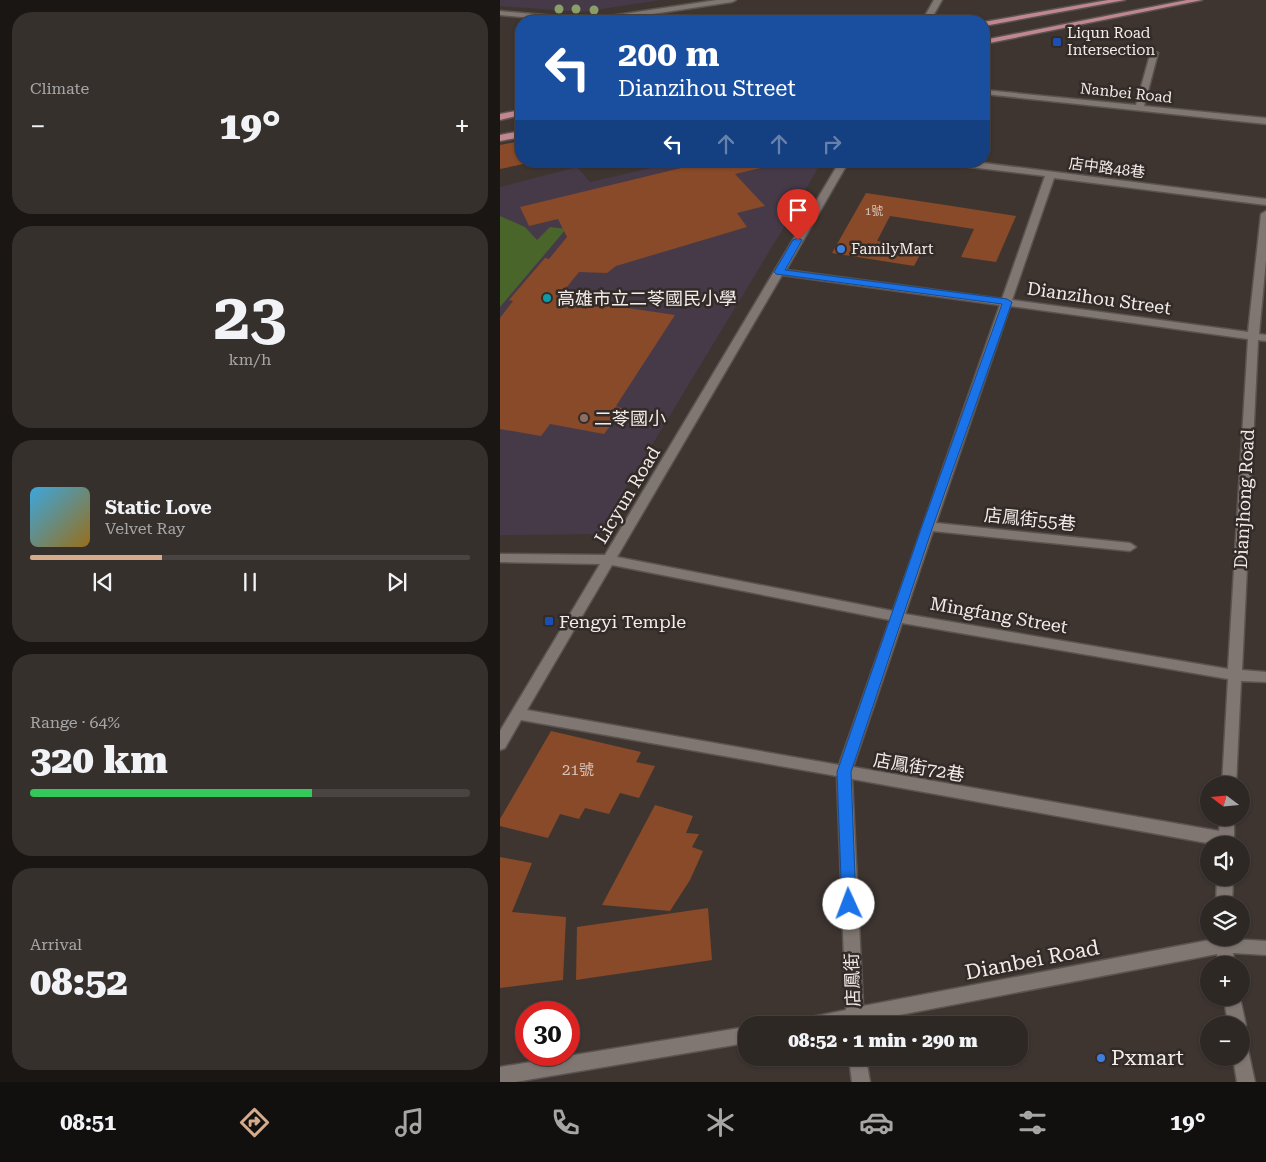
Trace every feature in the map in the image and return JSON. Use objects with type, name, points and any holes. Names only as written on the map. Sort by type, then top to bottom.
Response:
[{"type":"main road","points":[[990,23],[1121,0]]},
{"type":"main road","points":[[990,41],[1198,0]]},
{"type":"main road","points":[[500,117],[515,114]]},
{"type":"main road","points":[[500,138],[515,135]]},
{"type":"street","points":[[632,15],[732,0]]},
{"type":"street","points":[[929,15],[938,0]]},
{"type":"street","points":[[500,13],[522,15]]},
{"type":"street","points":[[1139,108],[1154,53]]},
{"type":"street","name":"Nanbei Road","points":[[990,93],[1266,121]]},
{"type":"street","name":"Licyun Road","points":[[500,744],[841,167]]},
{"type":"street","name":"店中路48巷","points":[[990,167],[1266,202]]},
{"type":"street","name":"店鳳街","points":[[854,1016],[844,772],[1050,175]]},
{"type":"street","name":"Dianjhong Road","points":[[1229,776],[1253,336],[1266,214]]},
{"type":"street","name":"Dianzihou Street","points":[[779,272],[1266,338]]},
{"type":"street","name":"店鳳街55巷","points":[[928,526],[1130,547]]},
{"type":"street","name":"Mingfang Street","points":[[500,558],[609,560],[897,617],[1234,675],[1266,678]]},
{"type":"street","name":"店鳳街72巷","points":[[518,714],[1200,837]]},
{"type":"street","name":"Dianbei Road","points":[[1250,945],[1266,948]]},
{"type":"street","name":"Dianbei Road","points":[[877,1016],[1200,946]]},
{"type":"street","points":[[500,1076],[738,1036]]},
{"type":"street","points":[[859,1066],[861,1082]]},
{"type":"street","points":[[1243,1066],[1246,1082]]},
{"type":"shaded area","points":[[500,0],[661,0],[582,12],[500,6]]},
{"type":"shaded area","name":"二苓國小","points":[[577,167],[590,182],[655,167],[819,167],[598,534],[500,535],[500,187]]},
{"type":"green space","points":[[500,216],[525,227],[537,240],[550,227],[566,229],[500,307]]},
{"type":"building","points":[[515,142],[515,166],[500,169],[500,145]]},
{"type":"building","name":"高雄市立二苓國民小學","points":[[685,167],[765,167],[735,174],[765,206],[737,213],[747,227],[616,266],[607,273],[579,272],[562,293],[585,296],[581,301],[675,315],[616,406],[623,409],[604,434],[550,424],[541,436],[500,429],[500,318],[513,301],[509,300],[545,258],[549,259],[567,237],[558,219],[529,226],[520,207]]},
{"type":"building","points":[[866,193],[1016,216],[996,262],[961,257],[974,229],[890,216],[877,241],[923,249],[914,266],[832,253]]},
{"type":"building","points":[[551,731],[641,752],[636,762],[655,766],[639,798],[620,793],[609,814],[585,808],[579,819],[560,814],[548,838],[500,826],[500,819]]},
{"type":"building","points":[[655,805],[693,816],[686,833],[699,834],[692,847],[703,851],[690,880],[670,911],[602,905]]},
{"type":"building","points":[[500,857],[532,863],[512,912],[566,917],[563,980],[500,988]]},
{"type":"building","points":[[708,908],[712,960],[576,980],[577,927]]},
{"type":"place","name":"Liqun Road Intersection","points":[[1057,42]]},
{"type":"place","name":"FamilyMart","points":[[841,249]]},
{"type":"place","name":"高雄市立二苓國民小學","points":[[547,298]]},
{"type":"place","name":"二苓國小","points":[[584,418]]},
{"type":"place","name":"Fengyi Temple","points":[[549,621]]},
{"type":"place","name":"Pxmart","points":[[1101,1058]]},
{"type":"route","points":[[798,240],[779,272],[1007,302],[844,772],[849,904]]}]
